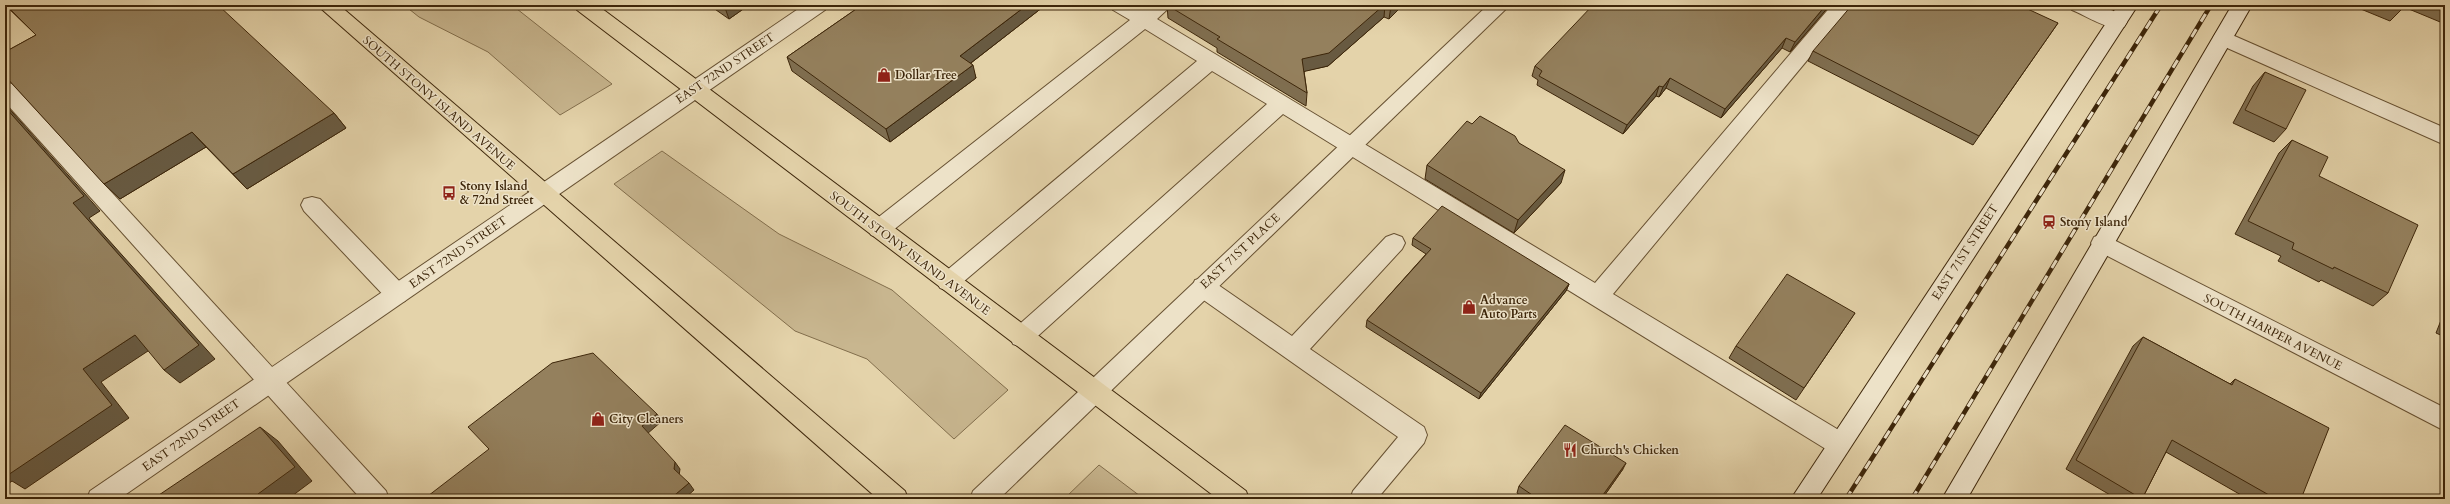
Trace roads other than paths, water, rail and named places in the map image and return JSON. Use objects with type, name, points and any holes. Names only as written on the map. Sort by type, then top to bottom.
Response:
[{"type":"highway","name":"SOUTH STONY ISLAND AVENUE","points":[[327,5],[896,499]]},
{"type":"highway","name":"SOUTH STONY ISLAND AVENUE","points":[[584,5],[948,282],[1237,499]]},
{"type":"street","name":"EAST 72ND STREET","points":[[99,499],[818,5]]},
{"type":"street","points":[[1120,5],[1838,443]]},
{"type":"street","points":[[879,229],[1162,5]]},
{"type":"street","name":"EAST 71ST PLACE","points":[[982,499],[1500,5]]},
{"type":"street","points":[[1598,296],[1843,5]]},
{"type":"street","points":[[2079,5],[2122,14]]},
{"type":"street","points":[[1954,499],[2242,5]]},
{"type":"street","name":"EAST 71ST STREET","points":[[1803,499],[1838,443],[2122,14]]},
{"type":"street","points":[[2223,38],[2445,137]]},
{"type":"street","points":[[948,282],[1212,60]]},
{"type":"street","points":[[5,89],[377,499]]},
{"type":"street","points":[[1021,337],[1282,103]]},
{"type":"street","points":[[312,206],[396,294]]},
{"type":"street","points":[[1293,351],[1394,243]]},
{"type":"street","name":"SOUTH HARPER AVENUE","points":[[2102,244],[2445,420]]},
{"type":"street","points":[[1203,287],[1414,435],[1362,499]]},
{"type":"railway","points":[[1846,499],[2161,5]]},
{"type":"railway","points":[[1912,499],[2211,5]]},
{"type":"place","name":"Dollar Tree","points":[[884,75]]},
{"type":"place","name":"Stony Island & 72nd Street","points":[[449,193]]},
{"type":"place","name":"Stony Island","points":[[2049,222]]},
{"type":"place","name":"Advance Auto Parts","points":[[1469,307]]},
{"type":"place","name":"City Cleaners","points":[[598,419]]},
{"type":"place","name":"Church's Chicken","points":[[1570,450]]}]
